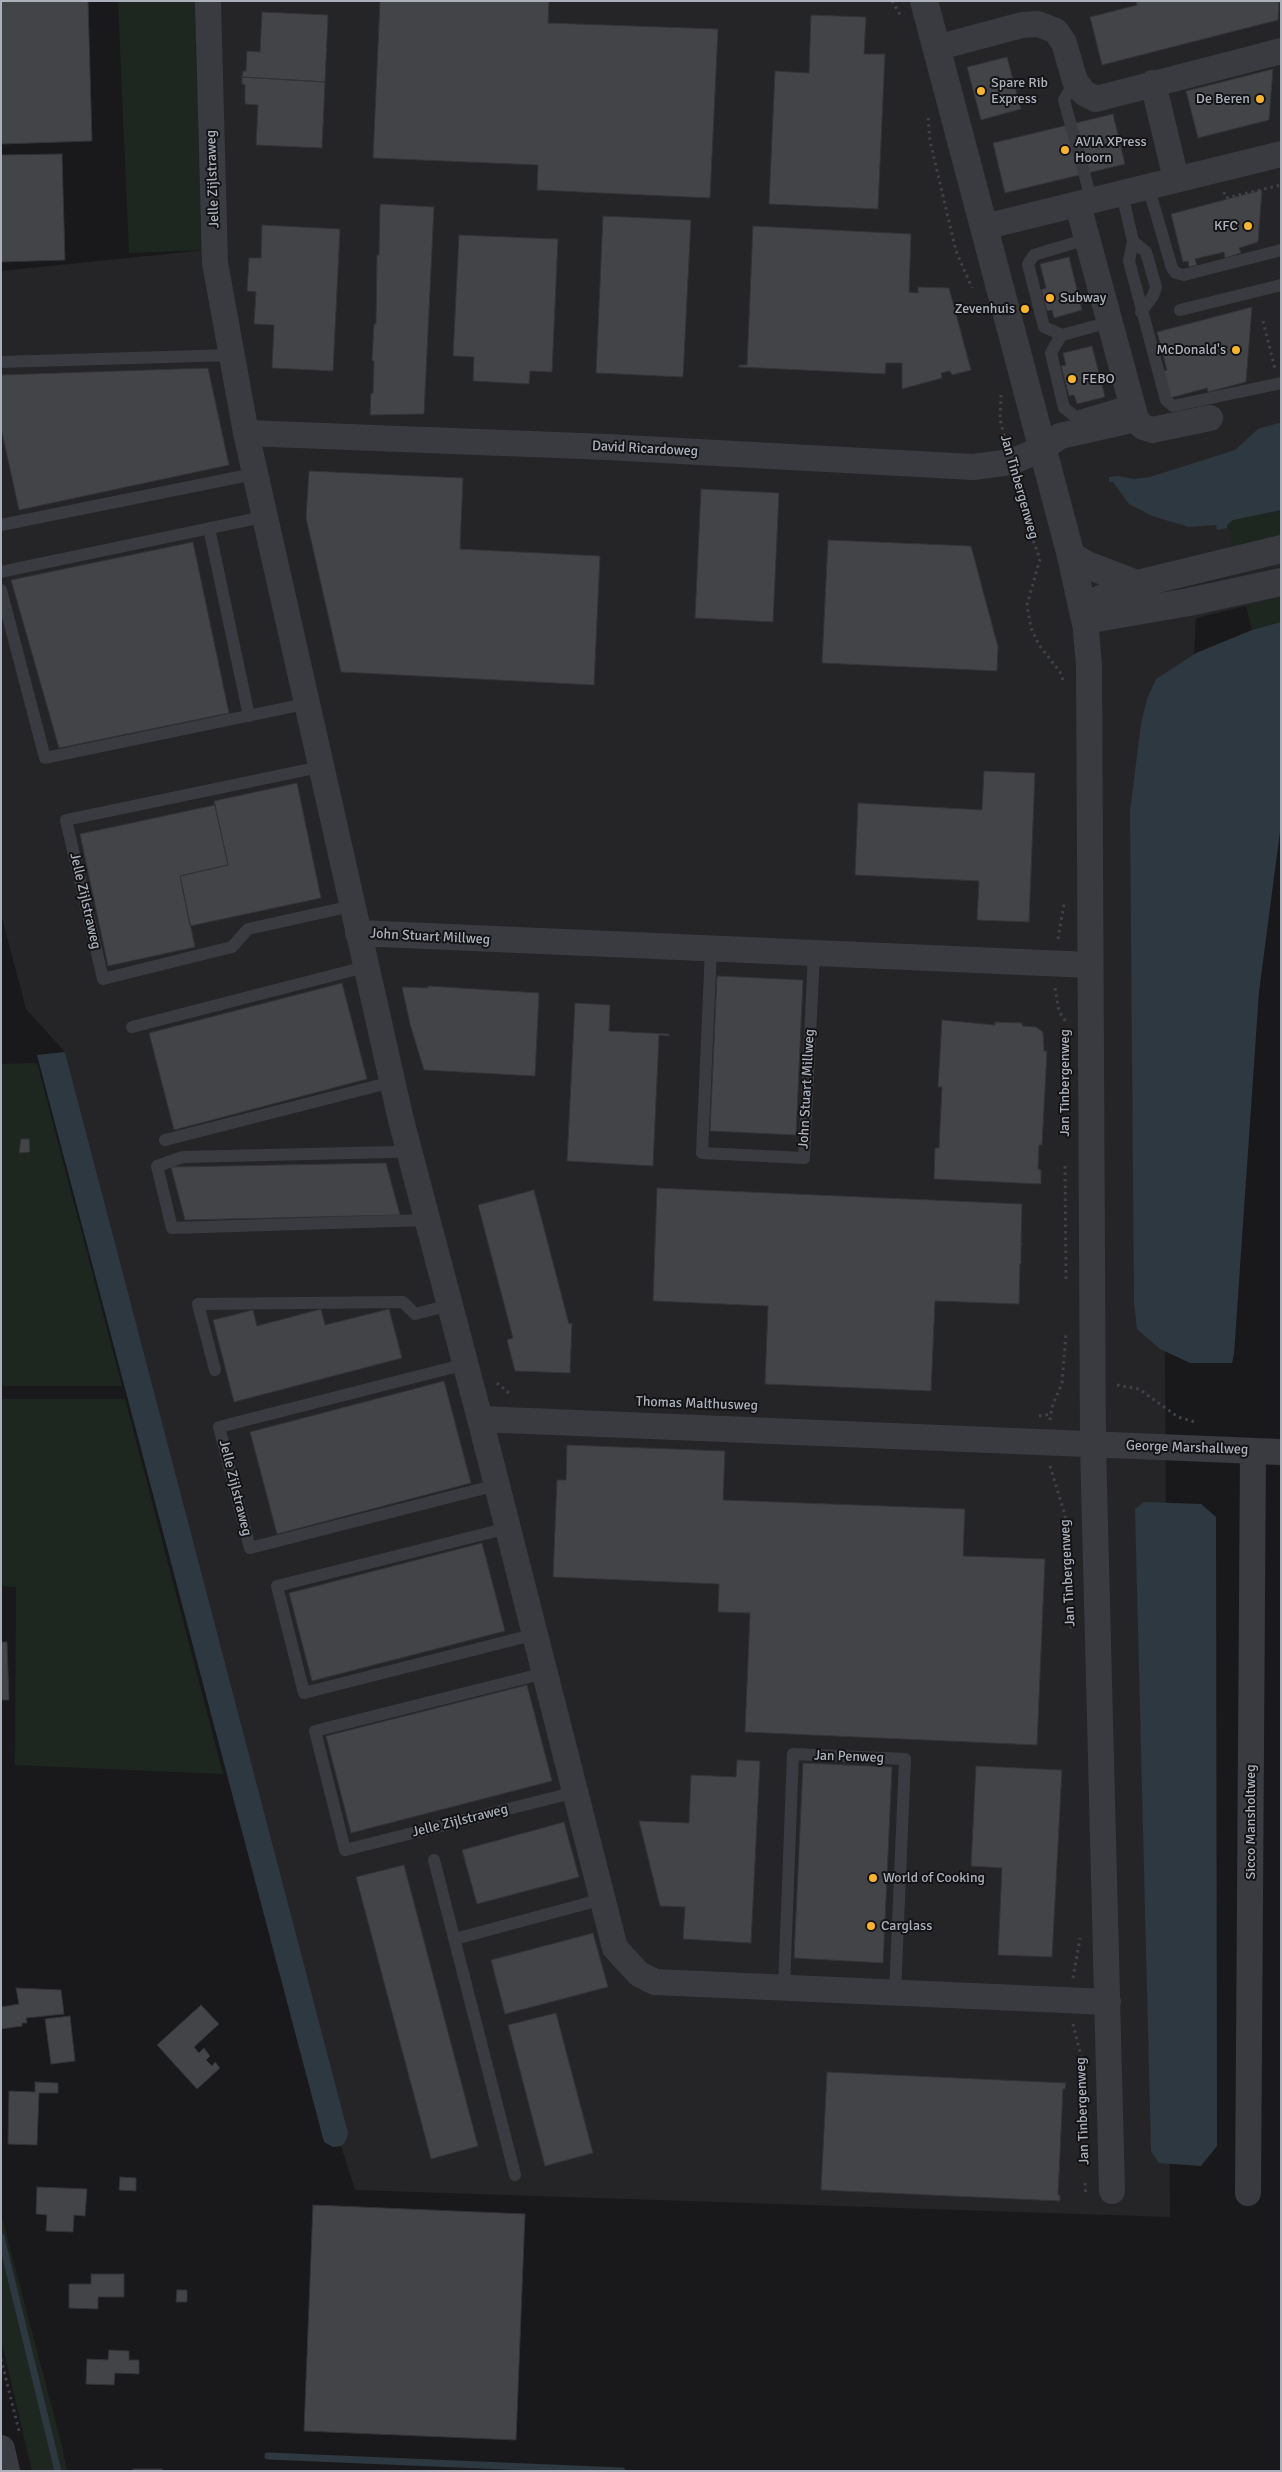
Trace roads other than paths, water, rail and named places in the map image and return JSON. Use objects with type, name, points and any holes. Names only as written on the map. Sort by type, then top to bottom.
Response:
[{"type":"street","name":"Jelle Zijlstraweg","points":[[208,1],[215,263],[254,474],[365,967],[408,1148],[536,1634],[615,1948],[639,1974],[655,1982],[784,1988]]},
{"type":"street","name":"Jan Tinbergenweg","points":[[924,1],[1071,556],[1084,612],[1089,665],[1092,1383],[1112,2191]]},
{"type":"street","points":[[936,48],[1022,25],[1038,24],[1056,32],[1064,43],[1075,81],[1084,93],[1096,99],[1281,51]]},
{"type":"street","points":[[1153,83],[1176,179]]},
{"type":"street","points":[[984,227],[1281,154]]},
{"type":"street","points":[[1085,203],[1087,239],[1133,410],[1143,427],[1152,430],[1210,418]]},
{"type":"street","points":[[1042,449],[1060,436],[1133,410]]},
{"type":"street","name":"David Ricardoweg","points":[[246,433],[607,447],[973,467],[1011,462],[1042,449]]},
{"type":"street","points":[[1084,612],[1137,584],[1281,549]]},
{"type":"street","points":[[1071,556],[1086,566],[1137,584]]},
{"type":"street","points":[[1084,612],[1188,602],[1281,582]]},
{"type":"street","name":"John Stuart Millweg","points":[[358,933],[1090,966]]},
{"type":"street","name":"Thomas Malthusweg","points":[[480,1419],[1093,1445]]},
{"type":"street","name":"George Marshallweg","points":[[1093,1445],[1281,1452]]},
{"type":"street","name":"Sicco Mansholtweg","points":[[1248,2193],[1253,1451]]},
{"type":"street","points":[[784,1988],[1108,2002]]},
{"type":"street","points":[[6,2471],[10,2443]]},
{"type":"lane","points":[[1075,81],[1064,100],[1085,203]]},
{"type":"lane","points":[[1148,186],[1172,268],[1176,273],[1184,275],[1281,250]]},
{"type":"lane","points":[[1122,194],[1133,241],[1129,261],[1161,388],[1166,400],[1173,406],[1280,384]]},
{"type":"lane","points":[[1087,239],[1034,255],[1028,264],[1044,327],[1062,335],[1110,322]]},
{"type":"lane","points":[[1133,241],[1146,252],[1156,287],[1153,296],[1141,312]]},
{"type":"lane","points":[[1180,310],[1281,285]]},
{"type":"lane","points":[[1062,335],[1051,353],[1064,408],[1076,417],[1133,410]]},
{"type":"lane","points":[[1,362],[232,355]]},
{"type":"lane","points":[[1,525],[254,474]]},
{"type":"lane","points":[[1,572],[263,517]]},
{"type":"lane","points":[[209,528],[248,716]]},
{"type":"lane","points":[[1,590],[45,758],[305,704]]},
{"type":"lane","name":"Jelle Zijlstraweg","points":[[320,767],[66,820],[103,979],[232,947],[248,929],[352,906]]},
{"type":"lane","name":"John Stuart Millweg","points":[[711,949],[702,1153],[804,1158],[814,954]]},
{"type":"lane","points":[[132,1027],[365,967]]},
{"type":"lane","points":[[165,1140],[392,1082]]},
{"type":"lane","points":[[408,1148],[394,1152],[183,1157],[157,1166],[172,1228],[428,1220]]},
{"type":"lane","points":[[214,1370],[198,1304],[403,1302],[415,1314],[450,1305]]},
{"type":"lane","name":"Jelle Zijlstraweg","points":[[466,1364],[219,1427],[250,1548],[497,1485]]},
{"type":"lane","points":[[508,1528],[277,1586],[304,1693],[536,1634]]},
{"type":"lane","name":"Jelle Zijlstraweg","points":[[545,1673],[315,1731],[345,1850],[576,1792]]},
{"type":"lane","name":"Jan Penweg","points":[[784,1988],[794,1754],[905,1759],[895,1992]]},
{"type":"lane","points":[[434,1860],[515,2175]]},
{"type":"lane","points":[[455,1939],[603,1900]]},
{"type":"waterway","points":[[1,2237],[58,2471]]},
{"type":"waterway","points":[[268,2456],[622,2471]]},
{"type":"place","name":"Spare Rib Express","points":[[981,91]]},
{"type":"place","name":"De Beren","points":[[1260,99]]},
{"type":"place","name":"AVIA XPress Hoorn","points":[[1065,150]]},
{"type":"place","name":"KFC","points":[[1248,226]]},
{"type":"place","name":"Subway","points":[[1050,298]]},
{"type":"place","name":"Zevenhuis","points":[[1025,309]]},
{"type":"place","name":"McDonald's","points":[[1236,350]]},
{"type":"place","name":"FEBO","points":[[1072,379]]},
{"type":"place","name":"World of Cooking","points":[[873,1878]]},
{"type":"place","name":"Carglass","points":[[871,1926]]}]
